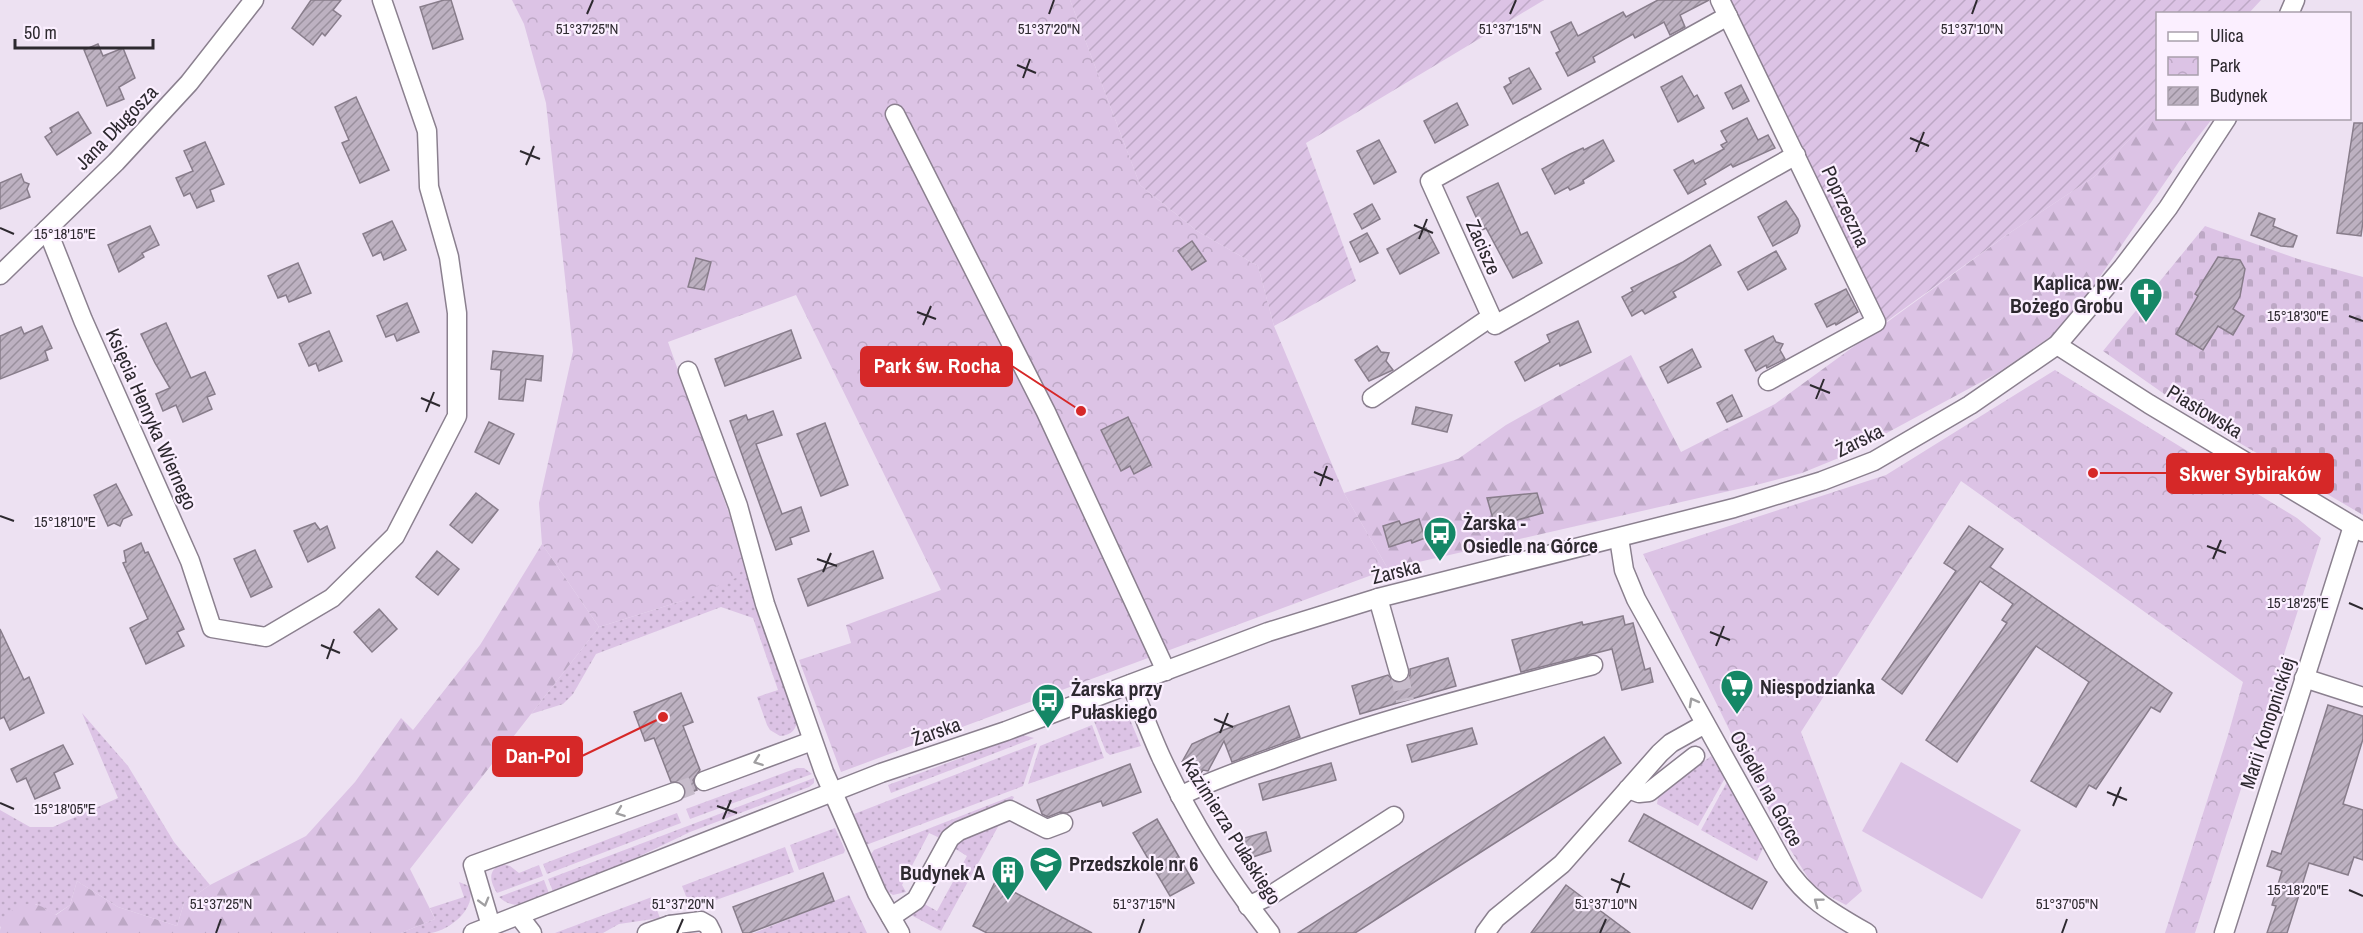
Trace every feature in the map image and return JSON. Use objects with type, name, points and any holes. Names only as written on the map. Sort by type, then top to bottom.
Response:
[{"type":"street","name":"Jana Długosza","points":[[0,275],[116,162],[189,83],[254,0]]},
{"type":"street","name":"Księcia Henryka Wiernego","points":[[47,229],[83,320],[190,561],[212,628],[266,637],[332,598],[395,536],[457,416],[456,313],[449,257],[429,187],[427,131],[382,0]]},
{"type":"street","name":"Poprzeczna","points":[[1724,8],[1876,322],[1768,381]]},
{"type":"street","name":"Zacisze","points":[[1491,317],[1430,181],[1724,8]]},
{"type":"street","points":[[896,114],[1046,412],[1166,671]]},
{"type":"street","name":"Żarska","points":[[472,933],[881,773],[1006,731],[1268,632],[1378,598],[1766,499],[1874,461],[1970,405],[2057,345],[2123,267],[2168,208],[2226,120]]},
{"type":"street","points":[[1372,398],[1491,317],[1495,325],[1797,155]]},
{"type":"street","name":"Piastowska","points":[[2057,345],[2150,404],[2358,529]]},
{"type":"street","points":[[688,371],[738,506],[765,604],[832,794],[867,872],[900,933]]},
{"type":"street","name":"Marii Konopnickiej","points":[[2224,933],[2304,678],[2358,529]]},
{"type":"street","name":"Osiedle na Górce","points":[[1619,538],[1624,570],[1636,599],[1795,881],[1823,907],[1867,933]]},
{"type":"street","points":[[1378,598],[1399,672]]},
{"type":"street","points":[[1180,796],[1203,784],[1406,708],[1593,665]]},
{"type":"street","points":[[2304,678],[2363,697]]},
{"type":"street","name":"Kazimierza Pułaskiego","points":[[1131,684],[1180,796],[1248,906],[1270,933]]},
{"type":"street","points":[[1485,933],[1496,918],[1562,864],[1671,743],[1705,724]]},
{"type":"street","points":[[704,781],[813,741]]},
{"type":"street","points":[[1628,789],[1639,793],[1649,792],[1695,756]]},
{"type":"street","points":[[491,926],[473,865],[675,792]]},
{"type":"street","points":[[891,917],[916,900],[950,838],[959,831],[1010,810],[1047,829],[1063,823]]},
{"type":"street","points":[[1248,906],[1271,895],[1394,816]]},
{"type":"street","points":[[519,916],[531,933]]},
{"type":"street","points":[[647,933],[701,921],[708,925],[712,933]]},
{"type":"green space","points":[[512,0],[1070,0],[1140,185],[1197,231],[1258,266],[1274,326],[1344,493],[1388,569],[841,772],[799,660],[851,643],[846,625],[941,590],[796,295],[668,342],[747,564],[736,578],[682,601],[599,627],[542,544],[539,503],[573,351],[546,103],[524,24]]},
{"type":"green space","points":[[1070,0],[1544,0],[1306,143],[1356,281],[1274,326],[1258,266],[1197,231],[1140,185]]},
{"type":"green space","points":[[1721,0],[2261,0],[2250,12],[2156,12],[2156,111],[2094,177],[2008,234],[1880,326]]},
{"type":"green space","points":[[2156,111],[2156,120],[2211,120],[2183,156],[2066,326],[1996,374],[1846,455],[1802,473],[1760,484],[1388,569],[1344,493],[1458,459],[1506,425],[1631,355],[1681,452],[1775,404],[2008,234],[2094,177]]},
{"type":"green space","points":[[2205,226],[2298,259],[2363,277],[2363,515],[2207,424],[2103,351]]},
{"type":"green space","points":[[2055,370],[2297,518],[2321,538],[2195,933],[2165,933],[2243,682],[1961,481],[1801,732],[1862,891],[1846,905],[1815,889],[1780,833],[1643,554],[1886,475]]},
{"type":"green space","points":[[542,544],[599,627],[410,869],[435,919],[401,933],[0,933],[1,926],[8,915],[25,904],[38,905],[56,915],[70,905],[77,881],[118,907],[177,926],[184,903],[210,885],[306,836],[355,782],[401,718],[413,730],[480,645]]},
{"type":"green space","points":[[747,564],[798,718],[791,733],[780,736],[770,730],[757,697],[778,690],[753,618],[721,607],[596,654],[573,694],[563,704],[531,714],[599,627],[682,601]]},
{"type":"green space","points":[[1123,709],[1126,710],[1141,746],[1110,755],[1106,752],[1094,721]]},
{"type":"green space","points":[[82,713],[128,766],[174,842],[210,885],[184,903],[177,926],[118,907],[77,881],[70,905],[55,915],[36,904],[0,927],[0,810],[30,827],[53,827],[118,798]]},
{"type":"green space","points":[[1092,725],[1104,758],[1028,784],[1040,746]]},
{"type":"green space","points":[[1023,735],[1034,738],[891,793],[888,785]]},
{"type":"green space","points":[[1037,743],[1023,786],[866,845],[854,814]]},
{"type":"green space","points":[[1711,756],[1725,778],[1698,826],[1657,804],[1658,798]]},
{"type":"green space","points":[[1901,762],[2021,830],[1982,899],[1862,831]]},
{"type":"green space","points":[[797,768],[804,768],[812,774],[690,819],[686,809]]},
{"type":"green space","points":[[814,778],[814,783],[809,787],[690,832],[592,879],[554,894],[548,879]]},
{"type":"green space","points":[[1727,782],[1763,848],[1757,861],[1701,830]]},
{"type":"green space","points":[[1014,797],[1010,805],[942,839],[929,833],[902,885],[906,892],[893,895],[888,892],[872,859],[871,854],[874,850]]},
{"type":"green space","points":[[677,813],[681,823],[547,874],[543,864]]},
{"type":"green space","points":[[1000,823],[941,931],[911,915],[919,901],[937,911],[967,856],[949,845]]},
{"type":"green space","points":[[835,828],[845,850],[844,853],[799,870],[790,845]]},
{"type":"green space","points":[[785,847],[794,872],[691,909],[682,886]]},
{"type":"green space","points":[[502,864],[510,866],[519,873],[539,865],[543,876],[497,893],[491,877],[494,870]]},
{"type":"green space","points":[[544,880],[550,896],[517,905],[505,902],[499,897]]},
{"type":"green space","points":[[459,882],[469,886],[471,894],[470,902],[461,917],[454,923],[431,933],[401,933],[435,919],[430,908],[464,897]]},
{"type":"green space","points":[[849,895],[867,933],[754,933]]},
{"type":"green space","points":[[652,897],[660,918],[619,924],[603,933],[555,933]]},
{"type":"building","points":[[311,0],[341,0],[333,10],[341,16],[325,36],[322,33],[313,45],[292,28]]},
{"type":"building","points":[[451,0],[463,39],[433,49],[420,7]]},
{"type":"building","points":[[1658,0],[1709,0],[1680,15],[1685,27],[1670,35],[1664,22],[1635,38],[1633,34],[1593,57],[1595,62],[1568,76],[1556,53],[1560,51],[1551,32],[1571,22],[1578,36],[1623,12],[1626,17]]},
{"type":"building","points":[[98,44],[103,56],[123,48],[135,78],[119,87],[124,99],[107,106],[84,50]]},
{"type":"building","points":[[1529,68],[1541,89],[1513,104],[1504,87],[1511,83],[1509,78]]},
{"type":"building","points":[[1682,76],[1694,97],[1697,95],[1704,108],[1678,122],[1661,87]]},
{"type":"building","points":[[1741,85],[1749,101],[1733,109],[1725,93]]},
{"type":"building","points":[[356,97],[389,170],[360,183],[342,143],[349,140],[335,107]]},
{"type":"building","points":[[1457,103],[1468,125],[1435,143],[1424,121]]},
{"type":"building","points":[[78,112],[91,133],[57,155],[45,137],[52,132],[50,128]]},
{"type":"building","points":[[1747,118],[1758,140],[1768,135],[1775,148],[1733,167],[1731,164],[1704,180],[1706,184],[1688,194],[1674,170],[1693,160],[1695,164],[1724,149],[1721,145],[1727,142],[1721,131]]},
{"type":"building","points":[[2354,123],[2363,123],[2361,236],[2337,233]]},
{"type":"building","points":[[1379,140],[1396,172],[1374,184],[1357,151]]},
{"type":"building","points":[[1603,140],[1614,161],[1583,180],[1584,183],[1570,190],[1568,187],[1555,194],[1542,169]]},
{"type":"building","points":[[205,142],[224,184],[210,190],[214,201],[197,208],[190,193],[184,196],[176,178],[193,171],[184,151]]},
{"type":"building","points":[[21,174],[24,182],[29,184],[27,189],[30,197],[0,209],[0,183]]},
{"type":"building","points":[[1498,183],[1521,235],[1527,232],[1542,263],[1513,278],[1486,228],[1482,230],[1467,197]]},
{"type":"building","points":[[1786,201],[1800,226],[1797,233],[1773,246],[1758,217]]},
{"type":"building","points":[[1372,204],[1380,219],[1362,229],[1354,214]]},
{"type":"building","points":[[2259,213],[2275,219],[2273,226],[2297,236],[2293,247],[2281,246],[2251,235]]},
{"type":"building","points":[[392,221],[406,250],[384,260],[381,252],[373,256],[363,234]]},
{"type":"building","points":[[150,226],[159,245],[142,253],[144,257],[119,272],[108,245]]},
{"type":"building","points":[[1426,228],[1439,253],[1400,274],[1387,249]]},
{"type":"building","points":[[1367,233],[1378,253],[1360,262],[1350,242]]},
{"type":"building","points":[[1192,241],[1206,261],[1192,270],[1178,251]]},
{"type":"building","points":[[1710,245],[1721,265],[1673,292],[1676,297],[1645,314],[1642,310],[1632,316],[1622,297],[1633,291],[1631,288],[1683,262]]},
{"type":"building","points":[[1776,251],[1786,269],[1748,290],[1738,272]]},
{"type":"building","points":[[2218,257],[2240,260],[2245,269],[2240,296],[2233,309],[2244,316],[2233,335],[2218,326],[2203,350],[2176,334],[2198,296],[2195,294]]},
{"type":"building","points":[[696,258],[711,262],[704,290],[688,287]]},
{"type":"building","points":[[298,263],[311,293],[289,302],[286,295],[278,298],[268,276]]},
{"type":"building","points":[[1846,289],[1858,312],[1836,325],[1835,323],[1827,327],[1815,304]]},
{"type":"building","points":[[407,303],[419,332],[397,341],[394,334],[386,337],[377,316]]},
{"type":"building","points":[[1578,321],[1591,352],[1560,366],[1559,363],[1525,381],[1515,362],[1550,342],[1547,335]]},
{"type":"building","points":[[166,323],[191,378],[205,372],[215,394],[207,397],[212,409],[183,422],[176,405],[163,411],[156,394],[170,388],[141,334]]},
{"type":"building","points":[[42,326],[52,348],[45,351],[48,360],[0,379],[0,336],[21,327],[24,334]]},
{"type":"building","points":[[791,330],[801,358],[725,386],[715,359]]},
{"type":"building","points":[[329,331],[342,361],[319,371],[316,363],[309,366],[299,344]]},
{"type":"building","points":[[1773,336],[1776,342],[1783,344],[1780,350],[1785,359],[1756,371],[1745,350]]},
{"type":"building","points":[[1377,346],[1381,352],[1389,353],[1386,361],[1393,370],[1369,381],[1355,360]]},
{"type":"building","points":[[1692,349],[1701,367],[1668,383],[1660,367]]},
{"type":"building","points":[[493,351],[543,356],[541,381],[526,379],[523,401],[499,399],[501,370],[491,369]]},
{"type":"building","points":[[1732,395],[1742,416],[1727,422],[1717,403]]},
{"type":"building","points":[[1416,407],[1452,415],[1447,432],[1412,424]]},
{"type":"building","points":[[773,411],[782,435],[756,444],[782,514],[801,507],[809,531],[790,538],[792,544],[776,550],[730,421],[746,415],[748,420]]},
{"type":"building","points":[[1128,417],[1151,465],[1134,474],[1130,466],[1121,471],[1101,430]]},
{"type":"building","points":[[489,422],[514,434],[499,464],[475,452]]},
{"type":"building","points":[[825,423],[848,485],[821,496],[797,434]]},
{"type":"building","points":[[116,484],[132,515],[123,519],[120,526],[114,523],[108,526],[94,495]]},
{"type":"building","points":[[476,493],[498,510],[472,543],[450,525]]},
{"type":"building","points":[[1537,493],[1543,513],[1495,526],[1487,498]]},
{"type":"building","points":[[1419,519],[1425,538],[1389,547],[1383,526],[1399,521],[1401,525]]},
{"type":"building","points":[[315,523],[320,530],[327,526],[335,548],[308,562],[294,531]]},
{"type":"building","points":[[1969,526],[2003,549],[1990,567],[2172,693],[2160,712],[2151,707],[2096,789],[2089,785],[2076,807],[2031,781],[2089,682],[2036,646],[1957,762],[1926,740],[2007,623],[2002,620],[2013,604],[1980,581],[1902,694],[1882,679],[1956,571],[1944,563]]},
{"type":"building","points":[[141,543],[145,553],[148,552],[184,629],[177,632],[184,646],[146,664],[130,628],[148,619],[123,563],[126,562],[124,551]]},
{"type":"building","points":[[255,550],[272,587],[251,597],[234,559]]},
{"type":"building","points":[[437,551],[459,569],[438,595],[416,577]]},
{"type":"building","points":[[873,551],[883,578],[808,606],[798,579]]},
{"type":"building","points":[[379,609],[397,629],[372,652],[354,632]]},
{"type":"building","points":[[1623,616],[1625,625],[1633,623],[1645,670],[1650,668],[1653,682],[1622,690],[1612,649],[1521,672],[1512,640],[1582,622],[1583,625]]},
{"type":"building","points":[[0,629],[24,680],[29,677],[44,713],[10,730],[4,717],[0,719]]},
{"type":"building","points":[[1448,658],[1456,686],[1360,714],[1352,686],[1388,675],[1396,683],[1403,683],[1410,675],[1410,669]]},
{"type":"building","points":[[681,693],[693,722],[683,726],[700,770],[693,780],[697,790],[686,794],[682,783],[671,782],[654,738],[645,741],[634,712]]},
{"type":"building","points":[[2328,705],[2363,716],[2363,739],[2343,804],[2363,810],[2363,860],[2354,857],[2348,875],[2309,863],[2287,933],[2267,933],[2276,906],[2272,905],[2282,871],[2267,866],[2272,851],[2281,854]]},
{"type":"building","points":[[1289,706],[1300,737],[1232,762],[1224,741],[1208,771],[1203,770],[1200,774],[1182,762],[1192,744]]},
{"type":"building","points":[[1472,728],[1477,744],[1412,762],[1407,745]]},
{"type":"building","points":[[1604,737],[1621,763],[1355,933],[1298,933]]},
{"type":"building","points":[[63,745],[73,764],[54,773],[60,788],[35,799],[26,778],[17,782],[11,769]]},
{"type":"building","points":[[1331,763],[1336,780],[1263,800],[1259,784]]},
{"type":"building","points":[[1130,764],[1141,792],[1103,806],[1101,801],[1067,813],[1060,812],[1048,817],[1042,814],[1037,800]]},
{"type":"building","points":[[1644,814],[1767,882],[1752,909],[1629,841]]},
{"type":"building","points":[[1157,819],[1194,883],[1170,896],[1133,833]]},
{"type":"building","points":[[1266,832],[1271,851],[1247,859],[1241,839]]},
{"type":"building","points":[[823,873],[834,901],[749,933],[743,933],[733,907]]},
{"type":"building","name":"Budynek A","points":[[995,882],[1092,933],[987,933],[973,926]]},
{"type":"building","points":[[1566,885],[1630,933],[1531,933]]},
{"type":"tunnel","points":[[1399,672],[1405,701]]},
{"type":"tunnel","points":[[675,792],[704,781]]},
{"type":"place","name":"Kaplica pw. Bożego Grobu","points":[[2146,323]]},
{"type":"place","name":"Park św. Rocha","points":[[1081,411]]},
{"type":"place","name":"Skwer Sybiraków","points":[[2093,473]]},
{"type":"place","name":"Żarska - Osiedle na Górce","points":[[1440,562]]},
{"type":"place","name":"Niespodzianka","points":[[1737,715]]},
{"type":"place","name":"Dan-Pol","points":[[663,717]]},
{"type":"place","name":"Żarska przy Pułaskiego","points":[[1048,729]]},
{"type":"place","name":"Przedszkole nr 6","points":[[1046,892]]},
{"type":"place","name":"Budynek A","points":[[1008,901]]}]
